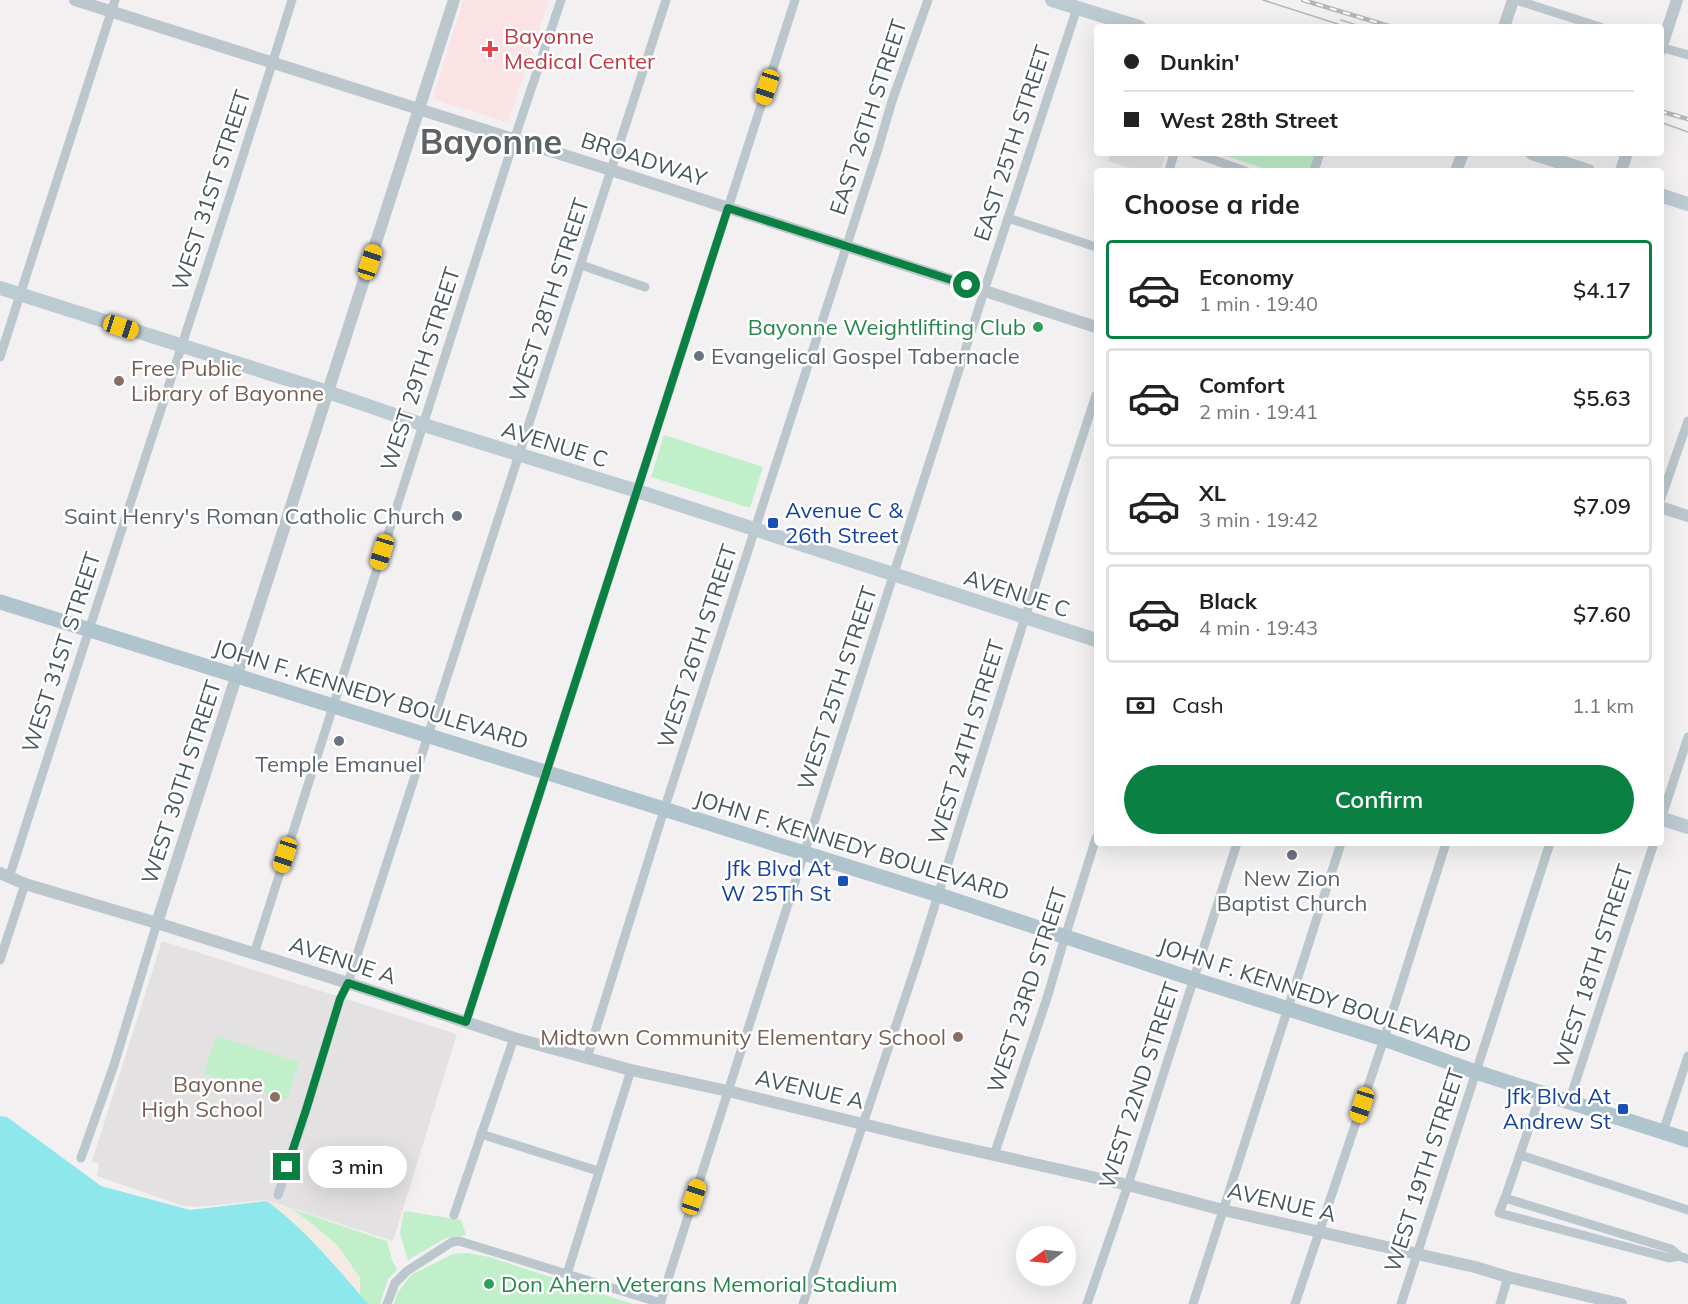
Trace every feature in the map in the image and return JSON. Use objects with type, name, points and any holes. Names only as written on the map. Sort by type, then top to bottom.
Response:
[{"type":"main road","points":[[1052,0],[1128,24]]},
{"type":"main road","points":[[1541,156],[1579,168]]},
{"type":"main road","points":[[1664,196],[1688,204]]},
{"type":"main road","name":"AVENUE C","points":[[0,288],[1094,639]]},
{"type":"main road","name":"JOHN F. KENNEDY BOULEVARD","points":[[0,602],[939,895],[1688,1140]]},
{"type":"main road","points":[[1664,821],[1688,827]]},
{"type":"street","name":"BROADWAY","points":[[75,0],[113,6],[272,63],[1094,326]]},
{"type":"street","name":"WEST 31ST STREET","points":[[5,875],[182,346],[292,0]]},
{"type":"street","name":"WEST 30TH STREET","points":[[81,1158],[114,1065],[157,923],[454,0]]},
{"type":"street","name":"WEST 29TH STREET","points":[[254,954],[514,140],[561,0]]},
{"type":"street","name":"WEST 28TH STREET","points":[[278,1195],[666,0]]},
{"type":"street","points":[[466,1022],[795,0]]},
{"type":"street","name":"EAST 26TH STREET","points":[[846,246],[892,101],[928,0]]},
{"type":"street","points":[[1505,24],[1515,0],[1591,24]]},
{"type":"street","points":[[1664,39],[1677,0]]},
{"type":"street","points":[[0,357],[113,6]]},
{"type":"street","name":"EAST 25TH STREET","points":[[984,290],[1077,8]]},
{"type":"street","points":[[1664,49],[1688,55]]},
{"type":"street","points":[[1202,156],[1236,168]]},
{"type":"street","points":[[1008,218],[1094,246]]},
{"type":"street","name":"WEST 26TH STREET","points":[[587,1058],[664,810],[846,246]]},
{"type":"street","points":[[580,265],[645,286]]},
{"type":"street","name":"WEST 25TH STREET","points":[[660,1304],[984,290]]},
{"type":"street","name":"WEST 24TH STREET","points":[[803,1304],[939,895],[1094,401]]},
{"type":"street","points":[[1664,490],[1688,421]]},
{"type":"street","points":[[1664,508],[1688,516]]},
{"type":"street","points":[[1664,811],[1688,737]]},
{"type":"street","name":"WEST 23RD STREET","points":[[994,1155],[1047,998],[1094,844]]},
{"type":"street","name":"WEST 22ND STREET","points":[[1088,1304],[1236,846]]},
{"type":"street","points":[[1193,1304],[1340,846]]},
{"type":"street","points":[[1295,1304],[1384,1039],[1445,846]]},
{"type":"street","name":"WEST 19TH STREET","points":[[1401,1304],[1549,846]]},
{"type":"street","name":"WEST 18TH STREET","points":[[1569,1102],[1653,846]]},
{"type":"street","name":"AVENUE A","points":[[5,875],[25,884],[348,983],[514,1038],[631,1070],[1475,1267],[1598,1301],[1621,1304]]},
{"type":"street","points":[[0,960],[25,884]]},
{"type":"street","points":[[454,1215],[514,1038]]},
{"type":"street","points":[[1663,1132],[1688,1056]]},
{"type":"street","points":[[567,1274],[631,1070]]},
{"type":"street","points":[[1541,1093],[1499,1213],[1669,1258],[1683,1257]]},
{"type":"street","points":[[481,1134],[598,1171]]},
{"type":"street","points":[[1520,1155],[1688,1210]]},
{"type":"street","points":[[1505,1198],[1671,1250],[1683,1257]]},
{"type":"street","points":[[387,1304],[395,1283],[407,1271],[452,1242],[459,1241],[660,1304]]},
{"type":"street","points":[[1500,1304],[1508,1277]]},
{"type":"shaded area","name":"Bayonne Medical Center","points":[[463,0],[549,0],[508,122],[433,99]]},
{"type":"shaded area","points":[[1110,156],[1165,156],[1161,168],[1130,168],[1108,161]]},
{"type":"shaded area","name":"Bayonne High School","points":[[162,941],[457,1034],[393,1241],[266,1200],[199,1207],[183,1206],[97,1176],[99,1164],[92,1161]]},
{"type":"green space","points":[[1226,156],[1317,156],[1313,168],[1263,168]]},
{"type":"green space","points":[[664,435],[763,467],[750,508],[651,477]]},
{"type":"green space","points":[[216,1036],[299,1062],[287,1100],[204,1074]]},
{"type":"green space","points":[[289,1208],[387,1241],[397,1270],[388,1279],[380,1304],[368,1304],[360,1295],[360,1278],[337,1245]]},
{"type":"green space","points":[[404,1211],[461,1220],[466,1235],[446,1238],[408,1260],[400,1233]]},
{"type":"green space","name":"Don Ahern Veterans Memorial Stadium","points":[[467,1253],[489,1257],[633,1304],[394,1304],[397,1294],[411,1275],[453,1254]]},
{"type":"sand","points":[[267,1201],[289,1208],[337,1245],[360,1278],[360,1295],[316,1245]]},
{"type":"water","points":[[0,1116],[7,1117],[101,1186],[190,1210],[267,1201],[308,1237],[368,1304],[0,1304]]},
{"type":"tram line","points":[[1263,0],[1338,24]]},
{"type":"tram line","points":[[1341,20],[1354,24]]},
{"type":"tram line","points":[[1664,123],[1688,132]]},
{"type":"railway","points":[[1303,0],[1382,24]]},
{"type":"railway","points":[[1664,112],[1688,119]]},
{"type":"place","name":"Bayonne Medical Center","points":[[490,49]]},
{"type":"place","name":"Bayonne Weightlifting Club","points":[[1038,327]]},
{"type":"place","name":"Evangelical Gospel Tabernacle","points":[[699,356]]},
{"type":"place","name":"Free Public Library of Bayonne","points":[[119,381]]},
{"type":"place","name":"Saint Henry's Roman Catholic Church","points":[[457,516]]},
{"type":"place","name":"Avenue C & 26th Street","points":[[773,523]]},
{"type":"place","name":"Temple Emanuel","points":[[339,741]]},
{"type":"place","name":"New Zion Baptist Church","points":[[1292,855]]},
{"type":"place","name":"Jfk Blvd At W 25Th St","points":[[843,881]]},
{"type":"place","name":"Midtown Community Elementary School","points":[[958,1037]]},
{"type":"place","name":"Bayonne High School","points":[[275,1097]]},
{"type":"place","name":"Jfk Blvd At Andrew St","points":[[1623,1109]]},
{"type":"place","name":"Don Ahern Veterans Memorial Stadium","points":[[489,1284]]},
{"type":"district","name":"Bayonne","points":[[491,141]]},
{"type":"route","points":[[287,1167],[340,999],[348,983],[466,1022],[728,208],[967,285]]}]
